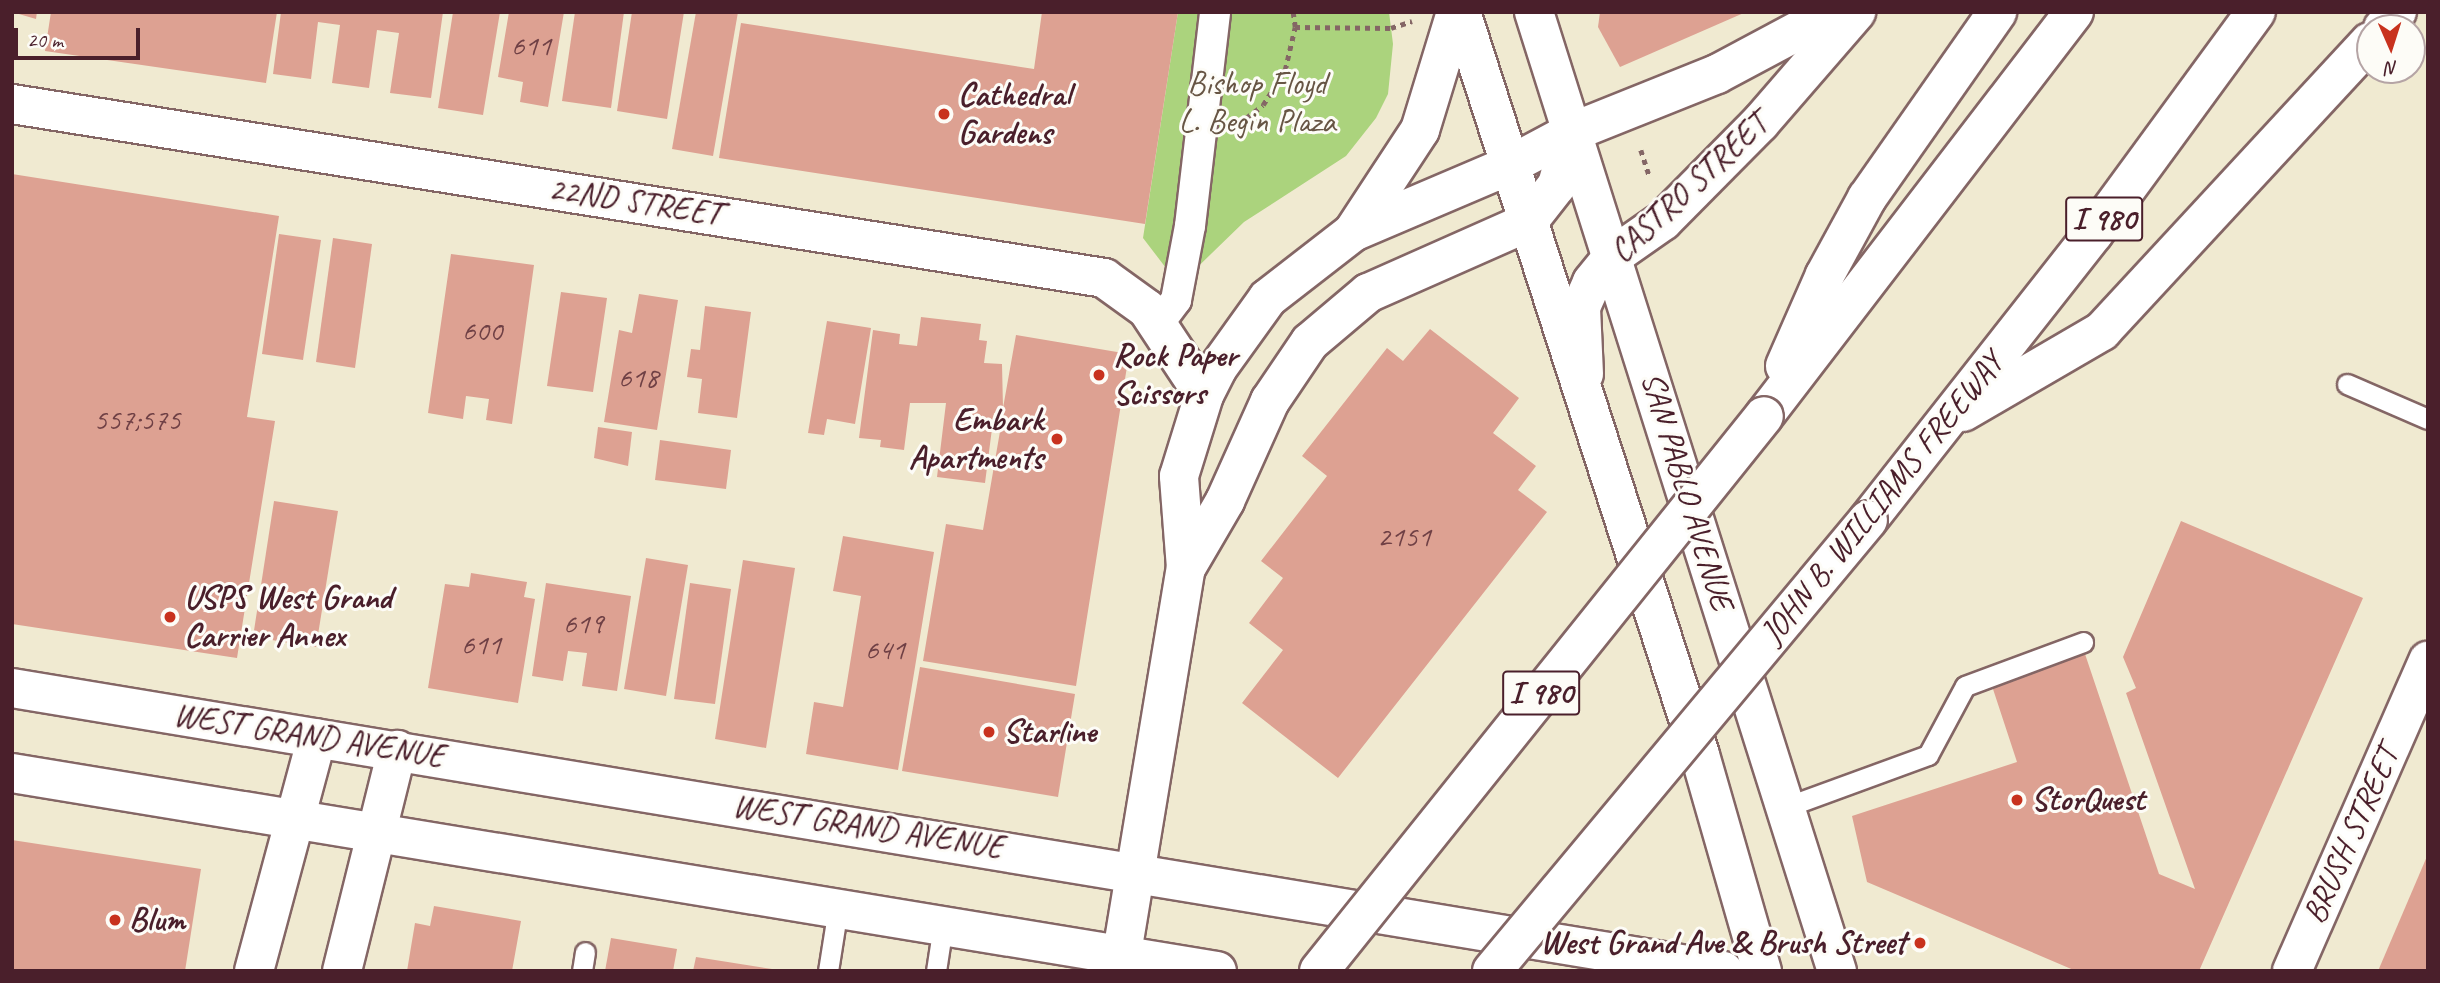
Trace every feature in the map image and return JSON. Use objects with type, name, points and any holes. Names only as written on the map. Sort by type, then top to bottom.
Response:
[{"type":"main road","name":"SAN PABLO AVENUE","points":[[1534,12],[1837,971]]},
{"type":"main road","name":"CASTRO STREET","points":[[1185,568],[1179,476],[1204,394],[1232,343],[1268,298],[1300,269],[1353,232],[1510,165],[1572,132],[1717,74],[1833,12]]},
{"type":"main road","name":"CASTRO STREET","points":[[1584,387],[1581,307],[1592,282],[1613,256],[1673,211],[1777,105],[1856,12]]},
{"type":"main road","points":[[1764,416],[1825,275],[1856,216],[1997,12]]},
{"type":"main road","name":"I 980","points":[[1319,971],[1764,416],[2074,12]]},
{"type":"main road","name":"JOHN B. WILLIAMS FREEWAY","points":[[1492,971],[1868,520],[2094,233],[2256,12]]},
{"type":"main road","name":"SAN PABLO AVENUE","points":[[1447,13],[1510,165],[1584,387],[1700,755],[1762,971]]},
{"type":"main road","points":[[1353,232],[1420,130],[1447,13]]},
{"type":"main road","points":[[1946,422],[2102,331],[2356,57]]},
{"type":"main road","name":"22ND STREET","points":[[12,104],[1074,271],[1104,278],[1132,294],[1158,324],[1204,394]]},
{"type":"main road","points":[[1120,963],[1185,568],[1226,501],[1253,433],[1288,371],[1336,317],[1402,275],[1528,222],[1557,184],[1572,132]]},
{"type":"main road","name":"BRUSH STREET","points":[[2292,971],[2416,716],[2428,661]]},
{"type":"main road","name":"WEST GRAND AVENUE","points":[[12,688],[1136,871],[1207,888],[1724,971]]},
{"type":"main road","points":[[254,971],[317,738]]},
{"type":"main road","points":[[342,971],[397,750]]},
{"type":"main road","points":[[12,773],[943,925],[1120,963],[1217,971]]},
{"type":"street","points":[[1158,324],[1177,300],[1190,226],[1198,137],[1215,12]]},
{"type":"lane","points":[[2347,384],[2428,419]]},
{"type":"lane","points":[[1786,807],[1928,755],[1965,686],[2083,642]]},
{"type":"lane","points":[[828,971],[838,908]]},
{"type":"lane","points":[[936,971],[943,925]]},
{"type":"path","points":[[1198,137],[1227,130],[1254,115],[1285,70],[1295,27],[1293,12]]},
{"type":"path","points":[[1295,27],[1391,28],[1447,13]]},
{"type":"path","points":[[1254,115],[1264,125]]},
{"type":"path","points":[[1639,142],[1652,185]]},
{"type":"green space","name":"Bishop Floyd L. Begin Plaza","points":[[1178,12],[1389,12],[1393,44],[1388,94],[1376,118],[1346,156],[1244,222],[1179,285],[1143,238]]},
{"type":"building","points":[[12,12],[37,12],[36,19]]},
{"type":"building","points":[[51,12],[277,12],[266,83],[45,51]]},
{"type":"building","points":[[281,12],[443,12],[431,98],[390,93],[399,33],[377,30],[369,88],[332,83],[340,25],[318,22],[311,79],[273,74]]},
{"type":"building","points":[[453,12],[500,12],[483,115],[438,108]]},
{"type":"building","points":[[509,12],[564,12],[548,107],[520,102],[523,82],[498,77]]},
{"type":"building","points":[[575,12],[624,12],[611,108],[562,101]]},
{"type":"building","points":[[632,12],[684,12],[667,119],[617,111]]},
{"type":"building","points":[[696,12],[738,12],[713,156],[672,149]]},
{"type":"building","name":"Cathedral Gardens","points":[[1042,12],[1178,12],[1145,224],[719,158],[741,23],[1034,69]]},
{"type":"building","points":[[1600,12],[1746,12],[1620,67],[1598,27]]},
{"type":"building","points":[[12,174],[279,216],[247,417],[275,421],[237,658],[12,624]]},
{"type":"building","points":[[279,234],[321,240],[303,360],[262,354]]},
{"type":"building","points":[[333,238],[372,244],[355,368],[316,362]]},
{"type":"building","points":[[451,254],[534,265],[512,424],[486,420],[489,399],[466,396],[463,419],[428,413]]},
{"type":"building","points":[[561,292],[607,298],[593,392],[547,386]]},
{"type":"building","points":[[639,294],[678,300],[657,430],[604,422],[619,330],[632,333]]},
{"type":"building","points":[[705,306],[751,312],[737,418],[698,413],[702,379],[687,377],[691,349],[700,350]]},
{"type":"building","name":"Embark Apartments","points":[[921,317],[981,324],[979,340],[987,341],[984,363],[1002,364],[1003,408],[1016,335],[1129,354],[1076,686],[923,661],[946,524],[983,530],[1003,414],[994,413],[985,483],[937,477],[946,403],[910,403],[904,450],[880,447],[881,440],[859,438],[873,330],[900,334],[899,344],[917,346]]},
{"type":"building","points":[[827,321],[871,328],[855,424],[827,419],[824,435],[808,433]]},
{"type":"building","points":[[1430,329],[1519,398],[1493,433],[1536,466],[1518,490],[1547,512],[1338,778],[1242,703],[1283,650],[1249,623],[1283,578],[1261,561],[1327,476],[1302,456],[1387,348],[1403,361]]},
{"type":"building","points":[[598,427],[632,432],[628,466],[594,458]]},
{"type":"building","points":[[660,440],[731,450],[726,489],[655,480]]},
{"type":"building","points":[[274,501],[338,511],[316,647],[253,637]]},
{"type":"building","points":[[2181,521],[2363,598],[2199,971],[2076,971],[1867,882],[1852,816],[2017,762],[1992,686],[2085,654],[2159,874],[2195,889],[2126,693],[2136,688],[2123,657]]},
{"type":"building","points":[[843,536],[934,552],[898,770],[806,754],[814,702],[843,707],[861,596],[833,591]]},
{"type":"building","points":[[646,558],[688,565],[666,696],[624,689]]},
{"type":"building","points":[[743,560],[795,568],[766,748],[715,739]]},
{"type":"building","points":[[471,573],[527,582],[524,597],[535,599],[518,703],[428,688],[445,584],[469,587]]},
{"type":"building","points":[[546,583],[631,596],[617,691],[582,686],[587,653],[568,651],[563,681],[532,676]]},
{"type":"building","points":[[690,583],[731,589],[715,704],[674,699]]},
{"type":"building","name":"Starline","points":[[920,667],[1075,694],[1058,797],[902,771]]},
{"type":"building","name":"Blum","points":[[12,840],[201,869],[185,971],[12,971]]},
{"type":"building","points":[[2428,854],[2428,971],[2378,971]]},
{"type":"building","points":[[434,906],[521,921],[512,971],[407,971],[415,923],[430,926]]},
{"type":"building","points":[[611,938],[677,949],[673,971],[605,971]]},
{"type":"building","points":[[696,957],[772,969],[772,971],[693,971]]},
{"type":"place","name":"Cathedral Gardens","points":[[944,114]]},
{"type":"place","name":"Rock Paper Scissors","points":[[1099,375]]},
{"type":"place","name":"Embark Apartments","points":[[1057,439]]},
{"type":"place","name":"USPS West Grand Carrier Annex","points":[[170,617]]},
{"type":"place","name":"Starline","points":[[989,732]]},
{"type":"place","name":"StorQuest","points":[[2017,800]]},
{"type":"place","name":"Blum","points":[[115,920]]},
{"type":"place","name":"West Grand Ave & Brush Street","points":[[1920,943]]}]
